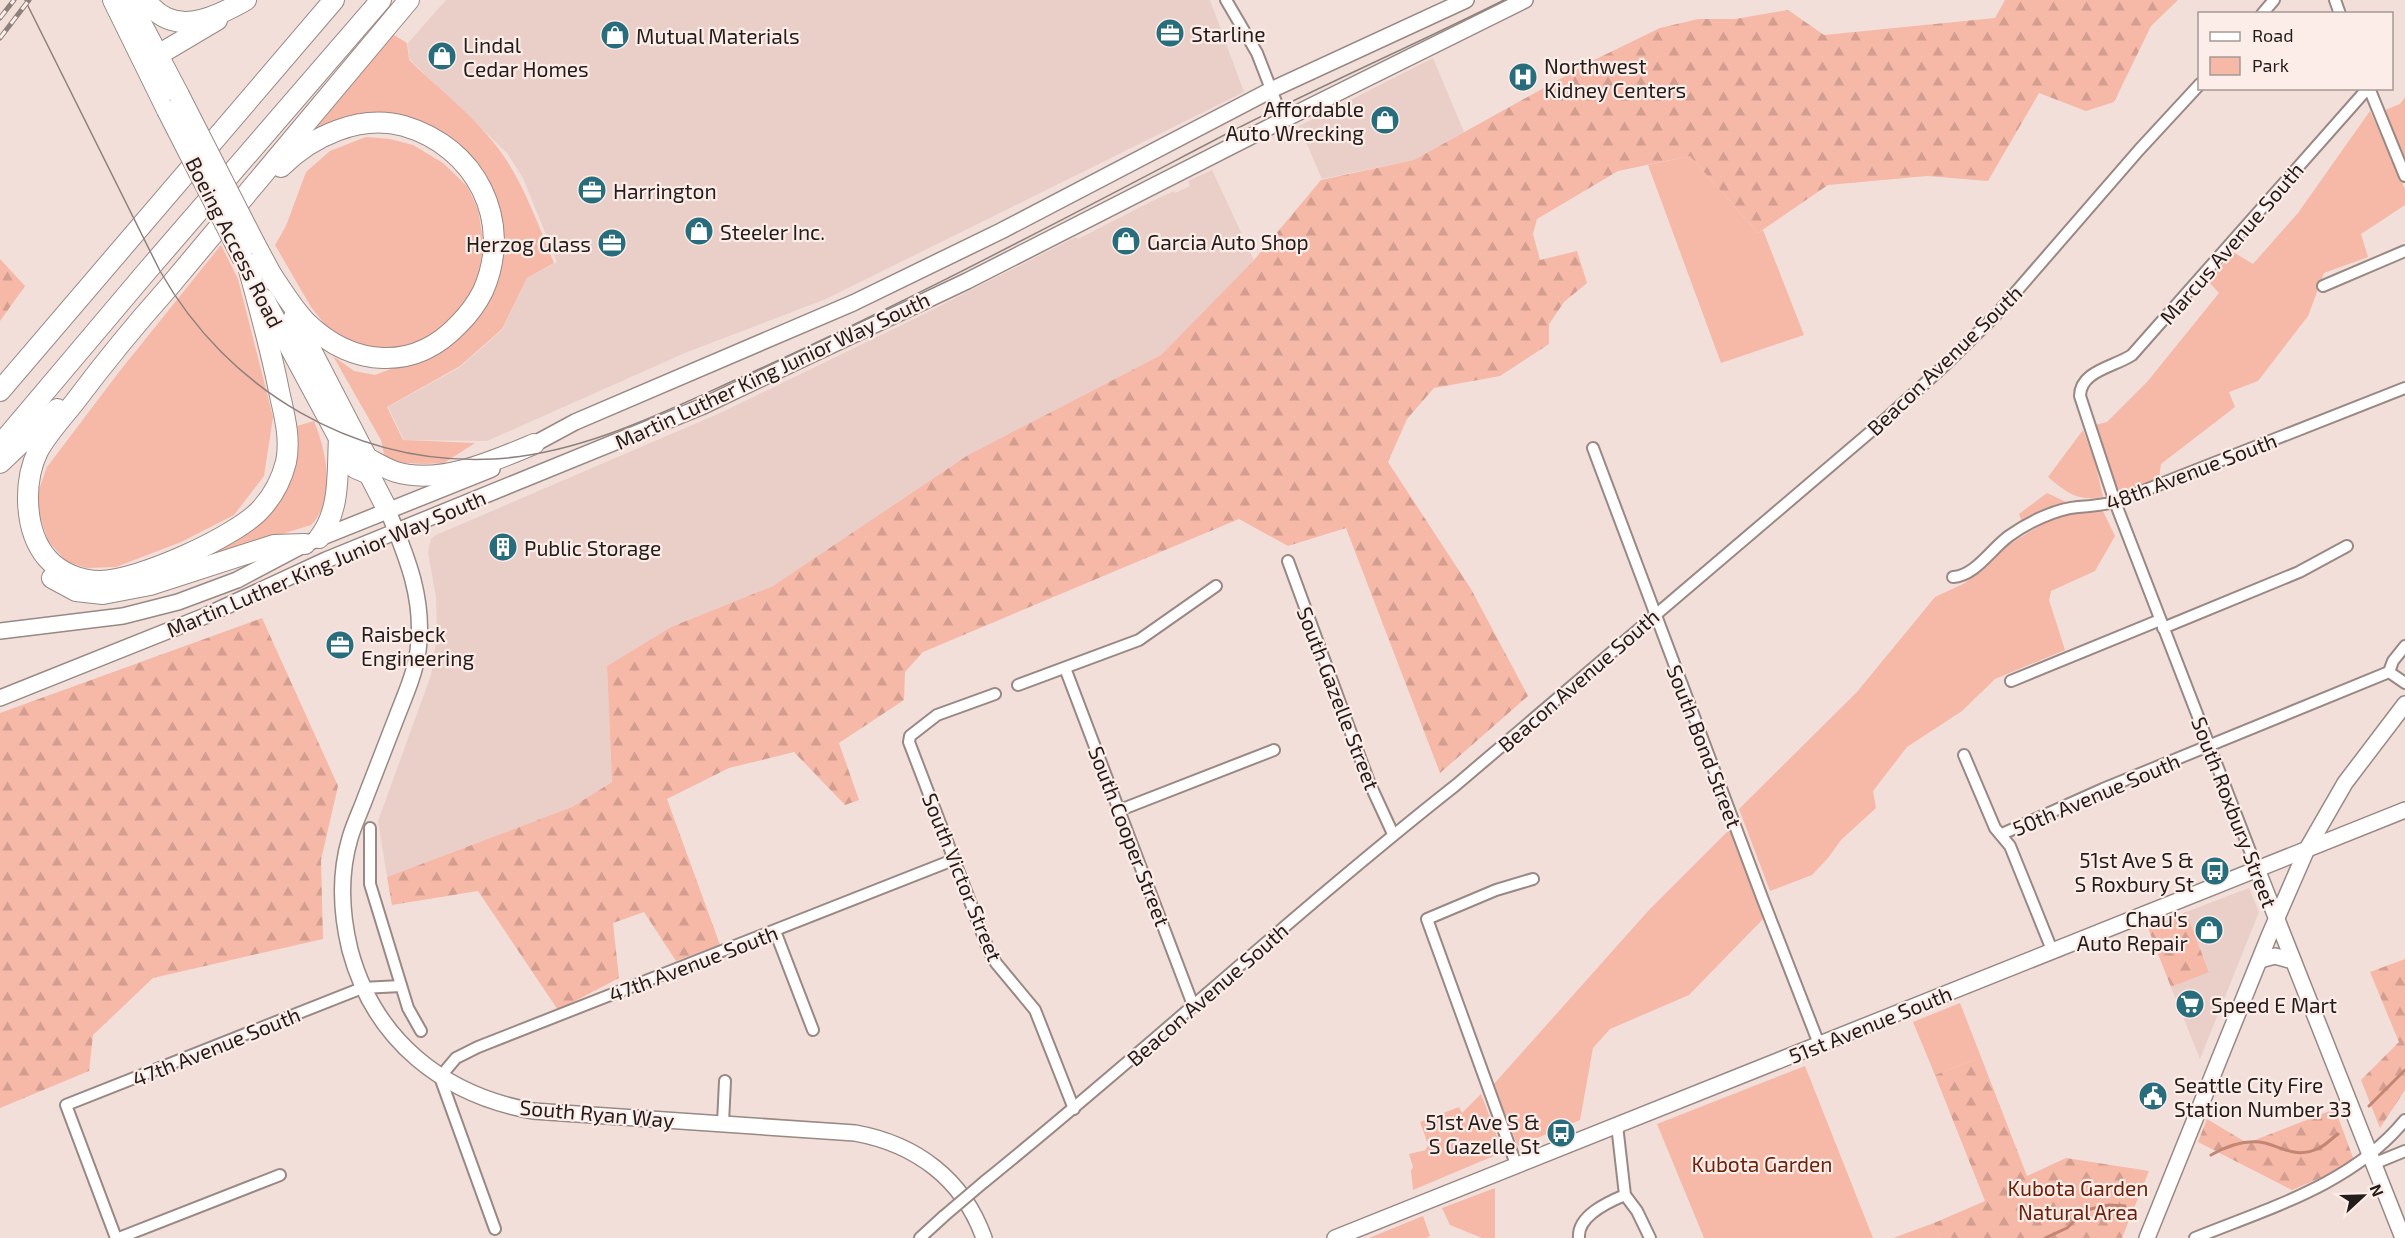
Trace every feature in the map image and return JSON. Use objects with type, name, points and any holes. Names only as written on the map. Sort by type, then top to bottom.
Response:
[{"type":"highway","name":"Boeing Access Road","points":[[113,0],[151,77],[173,103]]},
{"type":"highway","name":"Boeing Access Road","points":[[129,0],[158,55],[173,103],[339,438],[355,468],[368,466]]},
{"type":"highway","points":[[146,0],[160,16],[183,24],[238,4]]},
{"type":"highway","points":[[0,391],[334,0]]},
{"type":"highway","points":[[0,445],[381,0]]},
{"type":"highway","points":[[339,438],[336,496],[328,524],[312,541],[274,545],[127,591],[102,594],[76,591],[47,574],[36,562],[21,530],[15,495],[22,473],[39,449],[111,355],[409,0]]},
{"type":"highway","points":[[151,77],[158,55],[212,25],[238,4]]},
{"type":"highway","points":[[200,249],[284,164],[325,135],[361,124],[396,124],[432,136],[448,147],[464,163],[486,197],[493,233],[493,250],[492,264],[483,292],[465,318],[451,333],[412,354],[385,359],[354,354],[343,349],[305,321],[269,272]]},
{"type":"highway","name":"Boeing Access Road","points":[[249,258],[269,272],[368,466],[388,511]]},
{"type":"highway","points":[[39,449],[31,470],[28,496],[33,530],[47,558],[61,570],[75,577],[101,581],[142,572],[225,535],[254,516],[262,508],[279,480],[285,465],[288,441],[272,354],[249,258]]},
{"type":"highway","points":[[0,463],[111,355]]},
{"type":"highway","points":[[368,466],[427,475],[484,465],[534,444]]},
{"type":"main road","name":"Martin Luther King Junior Way South","points":[[0,631],[123,616],[178,602],[237,580],[312,541],[484,474],[575,422],[861,300],[994,235],[1271,90],[1466,0]]},
{"type":"main road","name":"Martin Luther King Junior Way South","points":[[0,698],[205,616],[326,560],[397,533],[701,407],[967,281],[1525,0]]},
{"type":"main road","name":"Boeing Access Road","points":[[388,511],[397,533]]},
{"type":"main road","name":"South Ryan Way","points":[[397,533],[412,570],[417,592],[420,627],[418,650],[410,684],[350,838],[345,861],[342,902],[344,924],[362,988],[376,1013],[396,1038],[414,1057],[440,1077],[503,1105],[533,1111],[855,1133],[895,1144],[931,1164],[956,1188],[968,1202],[984,1238]]},
{"type":"main road","points":[[2146,1238],[2259,960],[2307,849],[2345,783],[2405,704]]},
{"type":"main road","name":"51st Avenue South","points":[[1335,1238],[2405,810]]},
{"type":"main road","name":"South Roxbury Street","points":[[2257,869],[2403,1238]]},
{"type":"main road","points":[[2259,960],[2275,956],[2293,961]]},
{"type":"street","points":[[1226,0],[1257,53],[1283,120]]},
{"type":"street","points":[[2264,12],[2274,0]]},
{"type":"street","name":"Beacon Avenue South","points":[[920,1238],[984,1182],[1074,1109],[1393,834],[1456,785],[1946,365],[1995,316],[2198,85]]},
{"type":"street","name":"Marcus Avenue South","points":[[2082,382],[2132,356],[2366,90]]},
{"type":"street","points":[[2369,90],[2405,176]]},
{"type":"street","points":[[2323,286],[2405,251]]},
{"type":"street","name":"South Roxbury Street","points":[[2082,382],[2080,396],[2115,502],[2257,869]]},
{"type":"street","name":"48th Avenue South","points":[[1953,577],[1966,574],[2009,536],[2046,516],[2077,507],[2095,507],[2115,502],[2405,388]]},
{"type":"street","name":"South Bond Street","points":[[1593,447],[1819,1044]]},
{"type":"street","points":[[2011,681],[2299,572],[2347,546]]},
{"type":"street","name":"South Gazelle Street","points":[[1288,561],[1369,782],[1393,834]]},
{"type":"street","points":[[1018,685],[1139,640],[1216,586]]},
{"type":"street","points":[[2405,646],[2393,661],[2389,672],[2405,683]]},
{"type":"street","name":"South Cooper Street","points":[[1065,668],[1193,1005]]},
{"type":"street","name":"50th Avenue South","points":[[2002,834],[2103,789],[2389,672]]},
{"type":"street","name":"South Victor Street","points":[[995,694],[937,715],[910,736],[909,742],[989,951],[996,963],[1035,1010],[1074,1109]]},
{"type":"street","points":[[1120,810],[1274,750]]},
{"type":"street","points":[[1964,755],[1995,828],[2010,846],[2052,950]]},
{"type":"street","points":[[370,828],[370,884],[408,1008],[422,1031]]},
{"type":"street","name":"47th Avenue South","points":[[440,1077],[456,1058],[478,1047],[953,860]]},
{"type":"street","points":[[1516,1164],[1427,919],[1496,890],[1533,879]]},
{"type":"street","points":[[775,931],[813,1030]]},
{"type":"street","name":"47th Avenue South","points":[[118,1238],[66,1105],[362,988],[401,986]]},
{"type":"street","points":[[440,1077],[495,1229]]},
{"type":"street","points":[[723,1123],[725,1082]]},
{"type":"street","points":[[2372,1159],[2405,1120]]},
{"type":"street","points":[[1617,1125],[1624,1195],[1637,1211],[1650,1238]]},
{"type":"street","points":[[2195,1238],[2315,1189],[2372,1159],[2405,1151]]},
{"type":"street","points":[[118,1238],[280,1175]]},
{"type":"street","points":[[1579,1238],[1582,1225],[1595,1211],[1609,1201],[1624,1195]]},
{"type":"shaded area","points":[[446,0],[1210,0],[1244,92],[826,299],[685,353],[487,441],[404,440],[388,407],[460,367],[502,330],[527,278],[557,262],[523,178],[507,153],[409,59],[408,43]]},
{"type":"shaded area","name":"Affordable Auto Wrecking","points":[[1433,58],[1464,132],[1414,160],[1322,179],[1299,126]]},
{"type":"shaded area","name":"Public Storage","points":[[1212,170],[1254,260],[1161,355],[968,455],[773,586],[671,627],[607,666],[612,782],[572,807],[387,877],[378,821],[431,675],[437,636],[436,597],[428,552],[431,539],[718,414],[1076,237],[1078,239],[1148,203],[1190,186],[1188,181]]},
{"type":"shaded area","points":[[2249,888],[2259,912],[2200,1059],[2171,987],[2209,971],[2186,912]]},
{"type":"green space","points":[[2005,0],[2178,0],[2151,26],[2114,102],[2086,111],[2039,93],[1988,181],[1927,176],[1828,185],[1758,233],[1690,156],[1618,171],[1537,219],[1533,234],[1540,260],[1577,251],[1587,283],[1564,302],[1549,324],[1549,344],[1500,376],[1434,388],[1407,419],[1388,462],[1471,589],[1528,696],[1440,773],[1346,528],[1288,546],[1239,519],[923,652],[905,672],[904,700],[839,743],[859,800],[845,805],[794,752],[729,768],[667,799],[720,945],[676,961],[644,912],[613,923],[619,978],[558,1010],[478,891],[392,905],[387,877],[572,807],[612,782],[607,666],[671,627],[773,586],[968,455],[1161,355],[1254,260],[1321,180],[1414,160],[1594,60],[1660,28],[1698,19],[1735,19],[1788,10],[1824,35],[1995,18]]},
{"type":"green space","points":[[391,33],[407,43],[409,60],[470,117],[503,155],[525,194],[554,263],[527,278],[502,329],[460,366],[387,407],[403,440],[475,443],[444,463],[391,462],[384,454],[381,440],[333,356],[354,371],[375,375],[430,354],[472,320],[493,200],[425,129],[313,134],[312,131]]},
{"type":"green space","points":[[2405,97],[2405,163],[2383,111],[2400,104]]},
{"type":"green space","points":[[2370,111],[2405,189],[2405,205],[2361,234],[2368,257],[2324,273],[2308,316],[2258,381],[2229,392],[2235,407],[2161,464],[2159,479],[2126,492],[2115,488],[2095,425],[2107,422],[2147,382],[2219,293],[2209,282],[2233,252],[2253,264],[2298,213]]},
{"type":"green space","points":[[366,137],[390,139],[413,145],[443,163],[467,186],[478,209],[484,246],[479,271],[469,298],[457,315],[432,337],[395,352],[349,343],[330,331],[311,307],[275,245],[286,226],[306,172],[330,151]]},
{"type":"green space","points":[[1690,156],[1758,233],[1763,230],[1804,335],[1721,363],[1648,165]]},
{"type":"green space","points":[[221,245],[238,279],[273,417],[264,476],[234,515],[181,542],[116,567],[87,568],[67,562],[48,541],[35,501],[47,467],[119,372]]},
{"type":"green space","points":[[0,259],[25,286],[0,321]]},
{"type":"green space","points":[[314,421],[325,460],[327,488],[319,514],[311,525],[208,557],[206,554],[244,533],[275,505],[287,488],[295,469],[298,449],[297,426]]},
{"type":"green space","points":[[2083,430],[2095,462],[2103,497],[2086,498],[2073,495],[2048,477]]},
{"type":"green space","points":[[2047,493],[2066,502],[2022,522],[2019,514]]},
{"type":"green space","points":[[2102,509],[2115,536],[2095,571],[2051,591],[2049,600],[2065,650],[1995,679],[1962,711],[1907,747],[1873,791],[1876,808],[1841,840],[1812,875],[1770,891],[1739,809],[1857,692],[1935,597],[1965,583],[2005,547],[2049,520],[2075,512]]},
{"type":"green space","points":[[262,618],[338,786],[321,860],[323,939],[153,978],[93,1035],[89,1071],[0,1108],[0,713]]},
{"type":"green space","points":[[1730,829],[1763,919],[1689,995],[1610,1029],[1593,1048],[1580,1120],[1518,1146],[1493,1085],[1649,910]]},
{"type":"green space","points":[[2186,912],[2209,972],[2171,987],[2148,928]]},
{"type":"green space","points":[[2405,959],[2405,1090],[2380,1128],[2361,1080],[2399,1042],[2370,972]]},
{"type":"green space","points":[[1960,1003],[1981,1057],[1935,1075],[1913,1022]]},
{"type":"green space","points":[[1981,1057],[2027,1176],[2066,1158],[2149,1171],[2122,1238],[1940,1238],[1934,1223],[1985,1201],[1935,1075]]},
{"type":"green space","name":"Kubota Garden","points":[[1805,1066],[1873,1238],[1704,1238],[1657,1124]]},
{"type":"green space","points":[[1481,1094],[1503,1152],[1413,1190],[1411,1171],[1413,1167],[1409,1154],[1426,1150],[1428,1144],[1420,1122],[1459,1107],[1462,1113]]},
{"type":"green space","name":"Kubota Garden Natural Area","points":[[2335,1109],[2355,1163],[2292,1190],[2198,1142],[2207,1119],[2247,1143]]},
{"type":"green space","points":[[1495,1188],[1495,1238],[1482,1238],[1450,1225],[1442,1208]]},
{"type":"green space","points":[[1423,1216],[1430,1236],[1426,1238],[1369,1238]]},
{"type":"green space","points":[[1934,1223],[1940,1238],[1893,1238]]},
{"type":"waterway","points":[[2369,1106],[2405,1070]]},
{"type":"waterway","points":[[2211,1155],[2230,1146],[2251,1142],[2265,1143],[2291,1152],[2304,1153],[2322,1147],[2338,1134]]},
{"type":"waterway","points":[[2045,1238],[2067,1228],[2086,1210],[2109,1205],[2125,1206]]},
{"type":"tram line","points":[[25,0],[160,271],[188,314],[221,352],[259,385],[300,413],[345,434],[393,449],[443,458],[494,459],[559,449],[591,440],[623,429],[716,389],[921,291],[1246,124],[1504,0]]},
{"type":"railway","points":[[0,18],[14,0]]},
{"type":"railway","points":[[0,38],[29,0]]},
{"type":"place","name":"Starline","points":[[1170,33]]},
{"type":"place","name":"Mutual Materials","points":[[615,35]]},
{"type":"place","name":"Lindal Cedar Homes","points":[[442,56]]},
{"type":"place","name":"Northwest Kidney Centers","points":[[1523,77]]},
{"type":"place","name":"Affordable Auto Wrecking","points":[[1385,120]]},
{"type":"place","name":"Harrington","points":[[592,190]]},
{"type":"place","name":"Steeler Inc.","points":[[699,231]]},
{"type":"place","name":"Garcia Auto Shop","points":[[1126,241]]},
{"type":"place","name":"Herzog Glass","points":[[612,243]]},
{"type":"place","name":"Public Storage","points":[[503,547]]},
{"type":"place","name":"Raisbeck Engineering","points":[[340,645]]},
{"type":"place","name":"51st Ave S & S Roxbury St","points":[[2215,871]]},
{"type":"place","name":"Chau's Auto Repair","points":[[2209,930]]},
{"type":"place","name":"Speed E Mart","points":[[2190,1004]]},
{"type":"place","name":"Seattle City Fire Station Number 33","points":[[2153,1096]]},
{"type":"place","name":"51st Ave S & S Gazelle St","points":[[1561,1133]]}]
